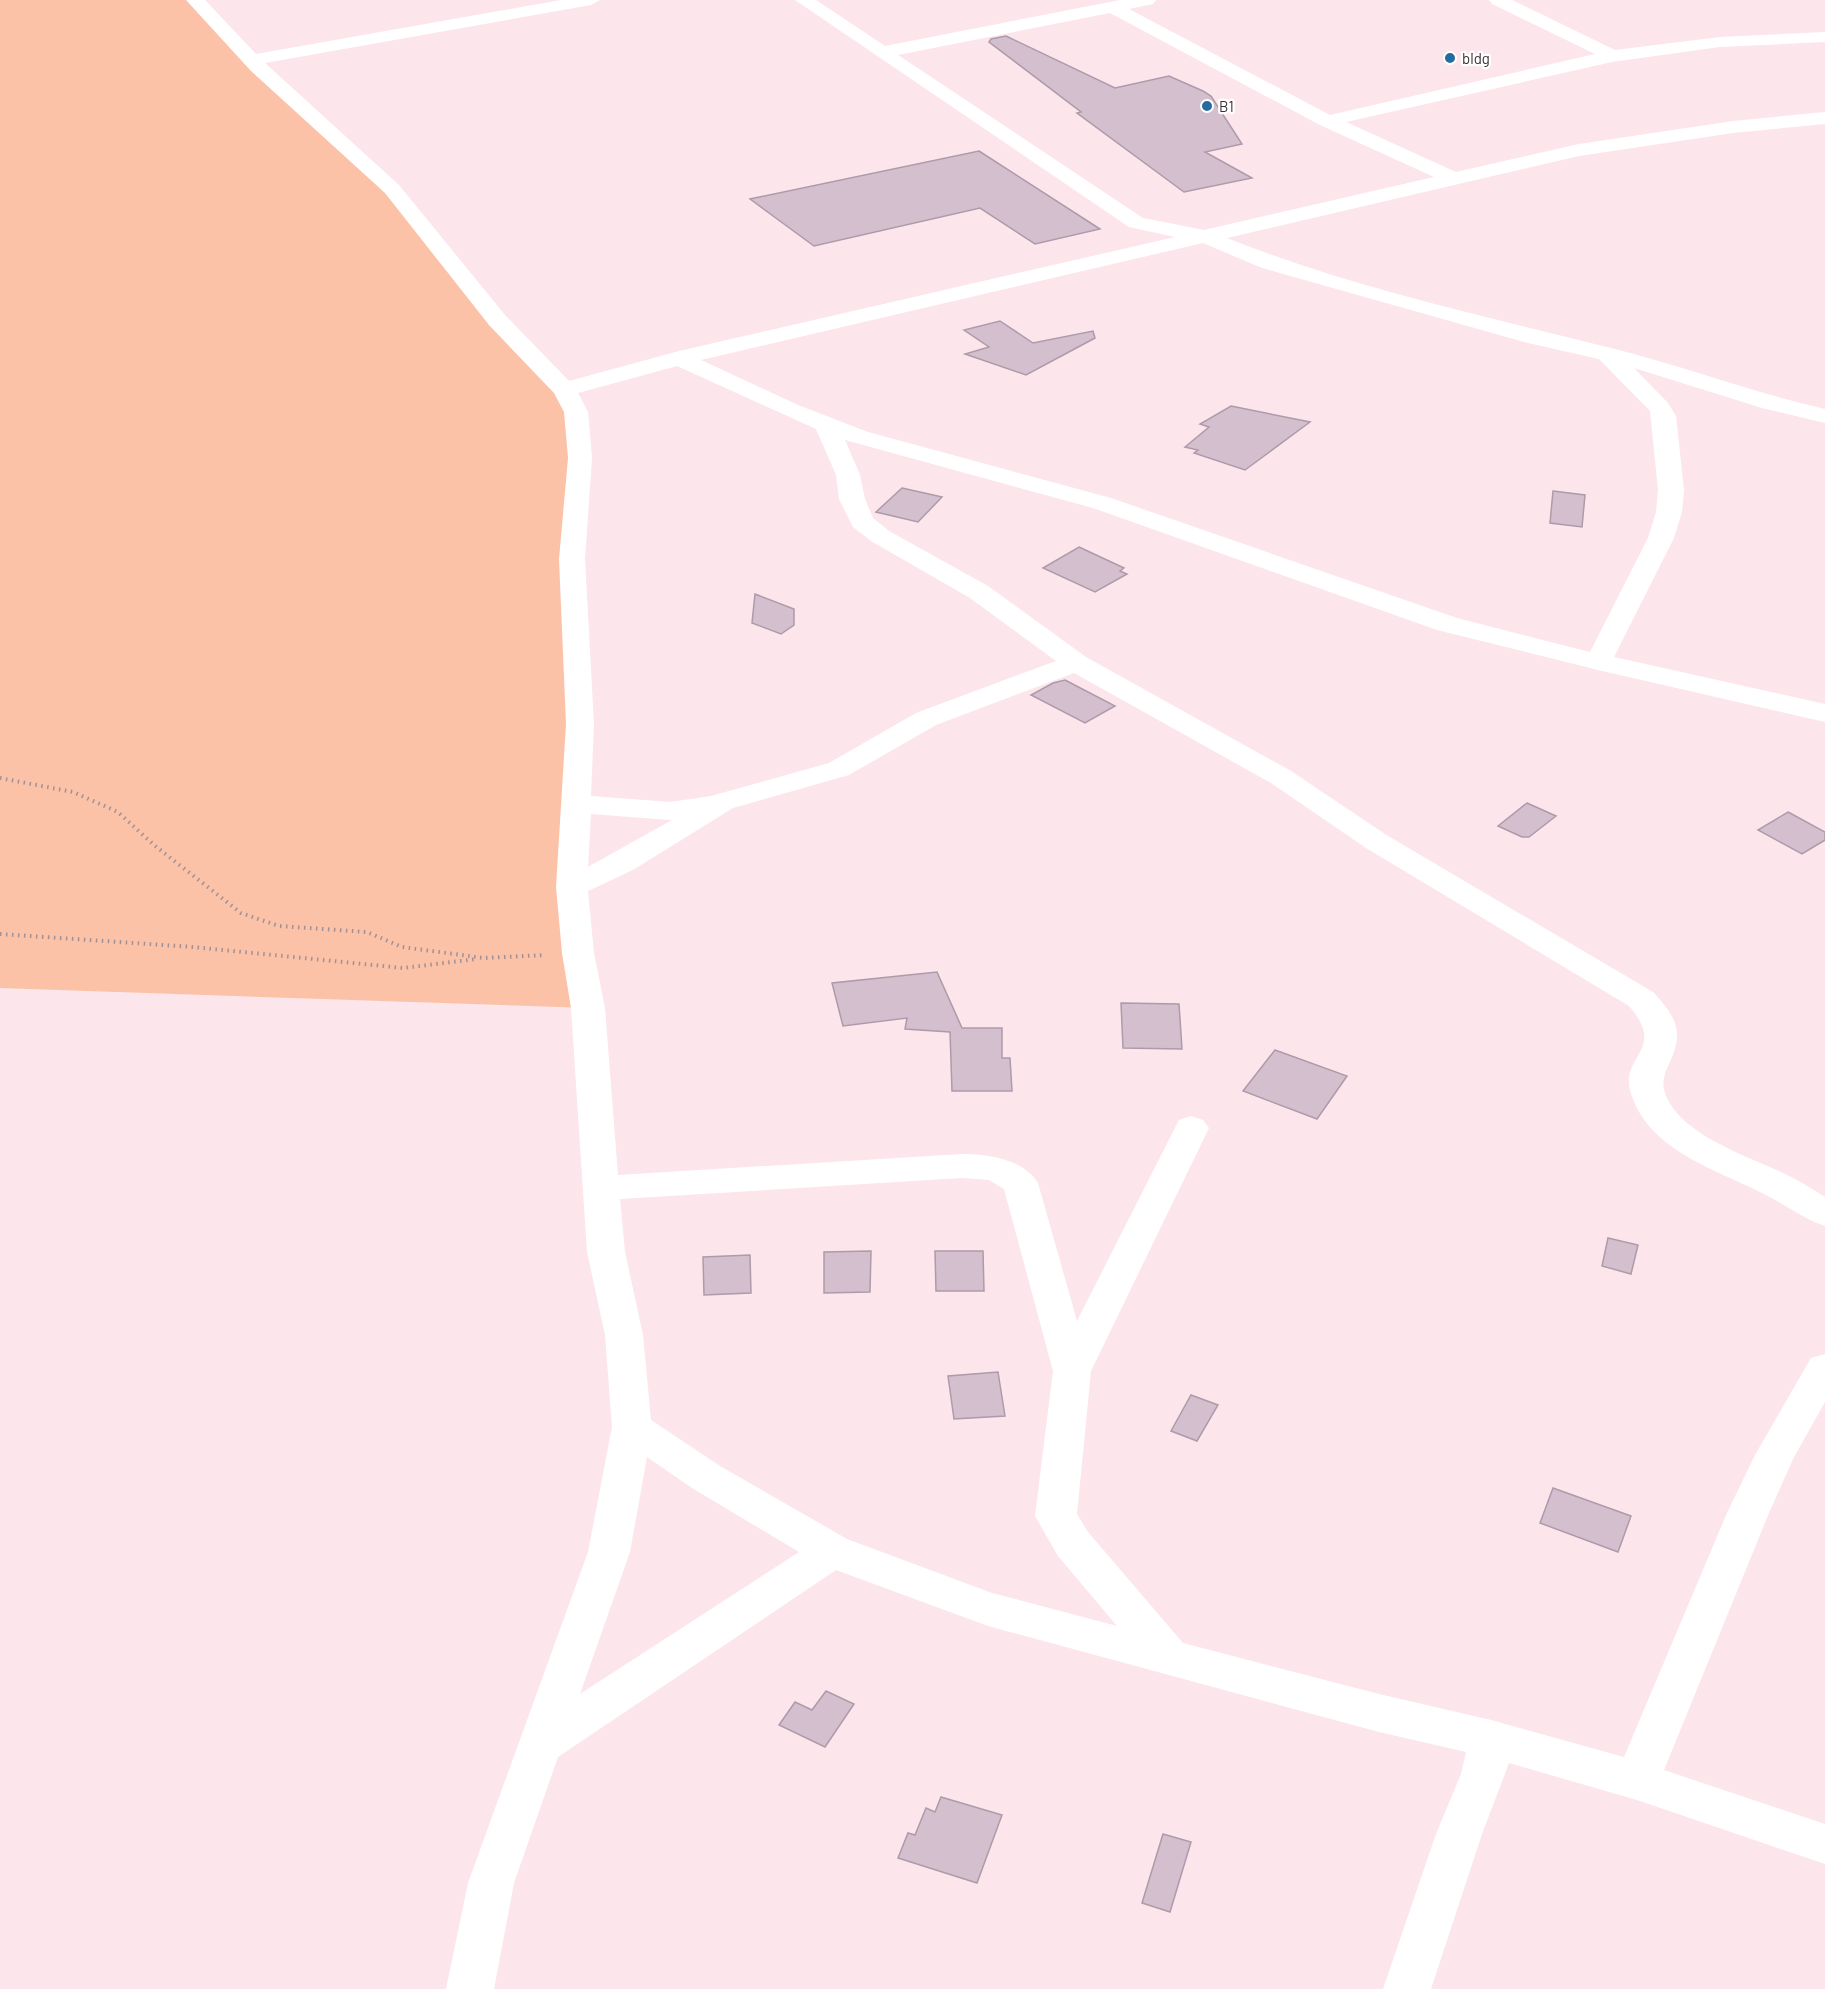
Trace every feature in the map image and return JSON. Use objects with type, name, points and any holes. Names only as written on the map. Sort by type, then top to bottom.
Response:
[{"type":"street","points":[[195,0],[252,60],[392,189],[497,320],[564,390],[576,412],[580,458],[572,559],[580,724],[574,804],[572,887],[578,953],[588,1008],[606,1252],[624,1335],[632,1427],[609,1552],[491,1883],[470,1989]]},
{"type":"street","points":[[252,60],[591,0]]},
{"type":"street","points":[[804,0],[1136,223],[1206,237],[1270,263],[1536,338],[1662,367],[1758,399],[1825,416]]},
{"type":"street","points":[[883,52],[1147,0]]},
{"type":"street","points":[[1498,0],[1612,56]]},
{"type":"street","points":[[1113,7],[1328,121],[1454,179]]},
{"type":"street","points":[[1328,121],[1612,56],[1720,42],[1825,37]]},
{"type":"street","points":[[564,390],[680,358],[1579,150],[1733,127],[1825,118]]},
{"type":"street","points":[[1599,662],[1661,538],[1669,512],[1671,490],[1664,416],[1660,408],[1607,354]]},
{"type":"street","points":[[680,358],[859,437],[1102,503],[1448,624],[1599,662],[1825,713]]},
{"type":"street","points":[[826,424],[848,475],[852,500],[862,522],[880,537],[979,592],[1076,663],[1281,777],[1377,842],[1641,999],[1653,1010],[1660,1024],[1661,1048],[1649,1071],[1646,1088],[1655,1107],[1676,1133],[1825,1213]]},
{"type":"street","points":[[574,804],[670,811],[722,802],[839,769],[926,719],[1076,663]]},
{"type":"street","points":[[572,887],[622,863],[722,802]]},
{"type":"street","points":[[1170,1658],[1073,1544],[1056,1516],[1057,1489],[1072,1371],[1191,1128]]},
{"type":"street","points":[[601,1188],[940,1167],[982,1166],[1007,1172],[1020,1183],[1072,1371]]},
{"type":"street","points":[[1637,1780],[1749,1513],[1776,1455],[1825,1368]]},
{"type":"street","points":[[632,1427],[706,1477],[832,1551],[988,1609],[1170,1658],[1491,1739],[1637,1780],[1825,1844]]},
{"type":"street","points":[[542,1744],[637,1677],[734,1617],[832,1551]]},
{"type":"street","points":[[1407,1989],[1459,1834],[1484,1774],[1491,1739]]},
{"type":"path","points":[[0,778],[73,792],[118,812],[162,852],[241,914],[279,926],[367,932],[402,946],[484,958]]},
{"type":"path","points":[[0,934],[193,947],[403,968],[484,958],[578,953]]},
{"type":"shaded area","points":[[0,0],[195,0],[392,189],[576,412],[588,1008],[0,988]]},
{"type":"building","points":[[1006,36],[1115,88],[1169,76],[1203,91],[1211,96],[1242,144],[1205,152],[1252,178],[1184,192],[1077,113],[1081,112],[989,42],[991,39]]},
{"type":"building","points":[[979,151],[1100,229],[1035,244],[980,208],[814,246],[750,199]]},
{"type":"building","points":[[1000,321],[1033,343],[1093,331],[1095,338],[1026,375],[965,354],[989,347],[964,330]]},
{"type":"building","points":[[1231,406],[1310,422],[1245,470],[1194,453],[1198,450],[1185,447],[1209,427],[1200,424]]},
{"type":"building","points":[[902,488],[942,497],[918,522],[876,512]]},
{"type":"building","points":[[1553,491],[1585,495],[1582,527],[1550,523]]},
{"type":"building","points":[[1079,547],[1124,568],[1120,571],[1127,574],[1095,592],[1043,568]]},
{"type":"building","points":[[755,594],[794,609],[794,625],[781,634],[752,623]]},
{"type":"building","points":[[1065,680],[1115,706],[1085,723],[1031,695],[1053,683]]},
{"type":"building","points":[[1527,803],[1556,816],[1529,837],[1522,837],[1498,826]]},
{"type":"building","points":[[1788,812],[1825,832],[1825,840],[1802,854],[1758,830]]},
{"type":"building","points":[[937,972],[962,1028],[1002,1028],[1002,1058],[1010,1058],[1012,1091],[952,1091],[950,1032],[905,1029],[907,1018],[843,1026],[832,983]]},
{"type":"building","points":[[1121,1003],[1179,1004],[1182,1049],[1123,1048]]},
{"type":"building","points":[[1275,1050],[1347,1076],[1317,1119],[1243,1091]]},
{"type":"building","points":[[1608,1238],[1638,1245],[1631,1274],[1602,1266]]},
{"type":"building","points":[[871,1251],[870,1292],[824,1293],[824,1252]]},
{"type":"building","points":[[935,1251],[983,1251],[984,1291],[936,1291]]},
{"type":"building","points":[[750,1255],[751,1293],[704,1295],[703,1257]]},
{"type":"building","points":[[998,1372],[1005,1416],[954,1419],[948,1376]]},
{"type":"building","points":[[1191,1395],[1218,1405],[1197,1441],[1171,1431]]},
{"type":"building","points":[[1553,1488],[1631,1516],[1618,1552],[1540,1523]]},
{"type":"building","points":[[826,1691],[854,1704],[825,1747],[779,1725],[795,1702],[812,1710]]},
{"type":"building","points":[[941,1797],[1002,1815],[977,1883],[898,1858],[908,1833],[915,1835],[926,1808],[935,1812]]},
{"type":"building","points":[[1163,1834],[1191,1842],[1170,1912],[1142,1903]]},
{"type":"place","name":"bldg","points":[[1450,58]]},
{"type":"place","name":"B1","points":[[1207,106]]}]
